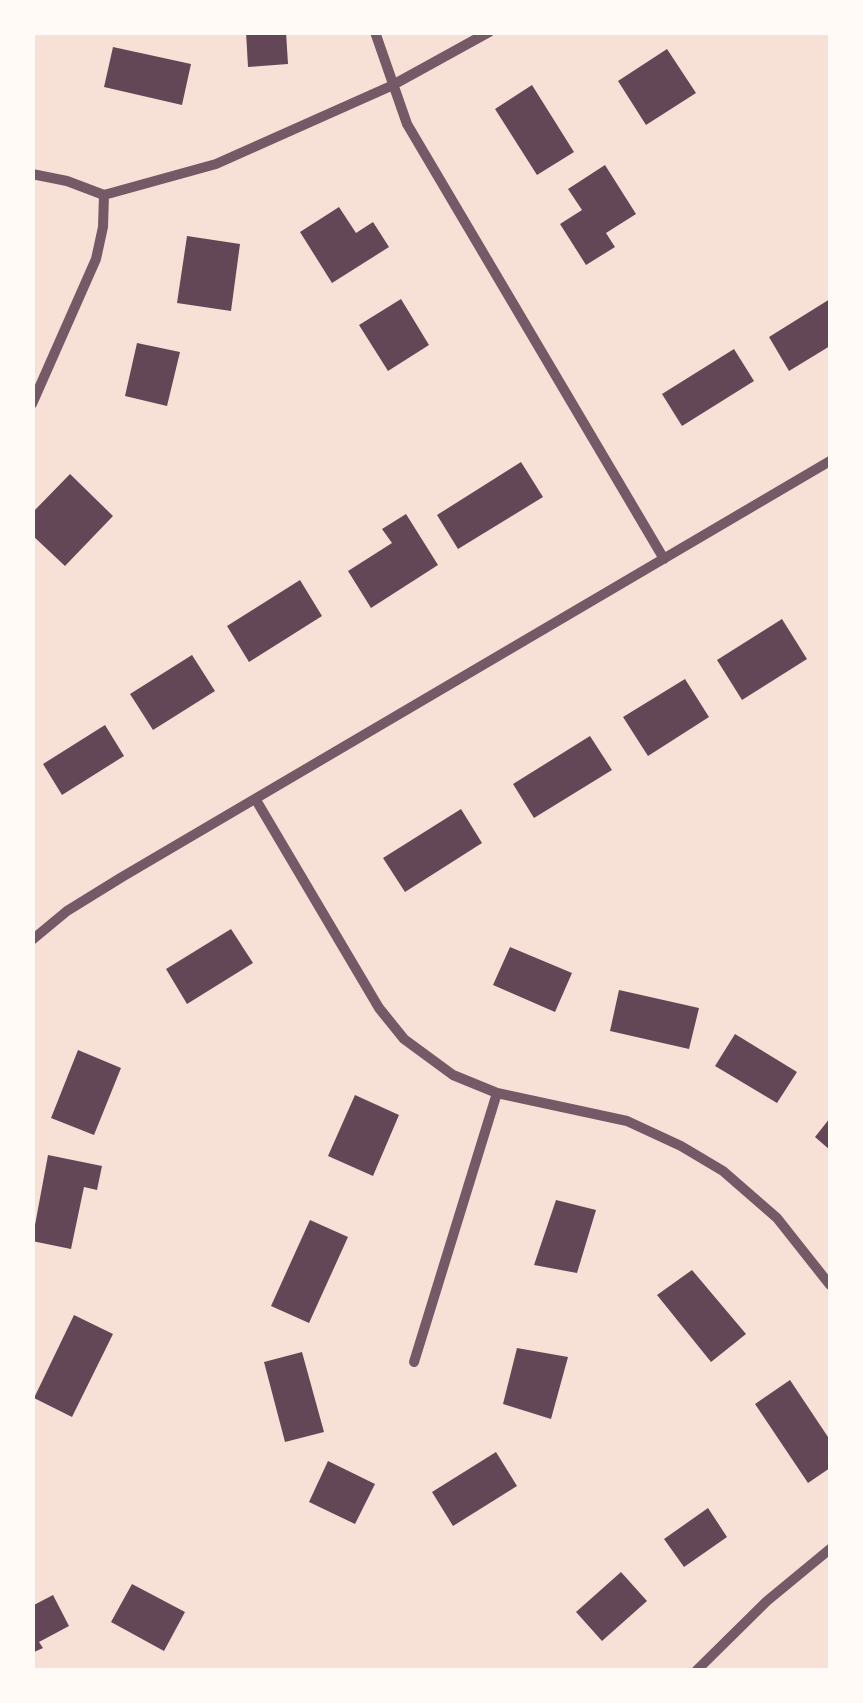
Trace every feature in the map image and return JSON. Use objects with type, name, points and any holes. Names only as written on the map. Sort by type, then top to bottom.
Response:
[{"type":"street","points":[[375,32],[407,124],[664,558]]},
{"type":"street","points":[[32,174],[67,181],[104,195],[216,164],[392,86],[489,32]]},
{"type":"street","points":[[32,404],[96,259],[104,195]]},
{"type":"street","points":[[32,940],[67,911],[830,462]]},
{"type":"street","points":[[256,800],[379,1008],[404,1039],[453,1075],[498,1093],[628,1121],[681,1146],[754,1197],[800,1244],[830,1285]]},
{"type":"street","points":[[414,1362],[498,1093]]},
{"type":"street","points":[[697,1670],[766,1601],[830,1550]]},
{"type":"building","points":[[246,32],[286,32],[288,64],[248,67]]},
{"type":"building","points":[[113,47],[191,64],[182,105],[104,87]]},
{"type":"building","points":[[667,49],[696,93],[646,125],[618,81]]},
{"type":"building","points":[[532,85],[574,152],[537,175],[495,109]]},
{"type":"building","points":[[605,165],[636,214],[606,233],[615,247],[586,265],[560,224],[582,210],[568,189]]},
{"type":"building","points":[[339,207],[356,233],[373,222],[389,247],[332,283],[300,232]]},
{"type":"building","points":[[187,236],[240,244],[231,311],[177,303]]},
{"type":"building","points":[[401,299],[429,345],[388,371],[359,325]]},
{"type":"building","points":[[830,299],[830,346],[789,371],[769,337]]},
{"type":"building","points":[[137,343],[180,352],[167,406],[125,396]]},
{"type":"building","points":[[734,349],[754,381],[682,426],[662,394]]},
{"type":"building","points":[[521,462],[543,497],[458,549],[437,515]]},
{"type":"building","points":[[70,474],[113,516],[65,566],[32,535],[32,513]]},
{"type":"building","points":[[406,514],[438,565],[371,608],[348,571],[392,543],[382,529]]},
{"type":"building","points":[[300,580],[322,616],[249,662],[227,626]]},
{"type":"building","points":[[782,619],[807,659],[742,700],[717,660]]},
{"type":"building","points":[[192,655],[215,691],[153,730],[130,694]]},
{"type":"building","points":[[685,679],[709,717],[648,756],[623,717]]},
{"type":"building","points":[[105,725],[124,756],[62,795],[43,764]]},
{"type":"building","points":[[590,736],[612,770],[534,818],[513,784]]},
{"type":"building","points":[[461,809],[482,843],[405,892],[383,858]]},
{"type":"building","points":[[231,929],[253,963],[187,1004],[166,969]]},
{"type":"building","points":[[510,947],[572,973],[555,1012],[493,985]]},
{"type":"building","points":[[619,990],[699,1008],[689,1049],[610,1031]]},
{"type":"building","points":[[735,1034],[797,1072],[777,1103],[715,1066]]},
{"type":"building","points":[[78,1050],[121,1068],[94,1135],[51,1118]]},
{"type":"building","points":[[355,1095],[399,1115],[373,1176],[328,1156]]},
{"type":"building","points":[[830,1118],[830,1150],[815,1137]]},
{"type":"building","points":[[48,1155],[102,1166],[97,1190],[84,1187],[71,1249],[32,1241]]},
{"type":"building","points":[[556,1200],[596,1210],[577,1273],[534,1265]]},
{"type":"building","points":[[310,1220],[348,1237],[309,1323],[271,1306]]},
{"type":"building","points":[[692,1270],[746,1334],[711,1362],[657,1295]]},
{"type":"building","points":[[74,1315],[113,1334],[72,1417],[34,1398]]},
{"type":"building","points":[[517,1348],[568,1357],[551,1419],[503,1404]]},
{"type":"building","points":[[302,1352],[324,1432],[285,1442],[264,1362]]},
{"type":"building","points":[[790,1380],[830,1440],[830,1468],[808,1483],[755,1404]]},
{"type":"building","points":[[496,1452],[517,1486],[453,1526],[432,1492]]},
{"type":"building","points":[[328,1461],[375,1484],[355,1524],[309,1502]]},
{"type":"building","points":[[708,1508],[727,1537],[684,1567],[664,1539]]},
{"type":"building","points":[[621,1572],[647,1601],[602,1641],[576,1612]]},
{"type":"building","points":[[132,1584],[185,1612],[164,1651],[111,1622]]},
{"type":"building","points":[[53,1595],[69,1626],[39,1642],[43,1648],[32,1653],[32,1606]]}]
